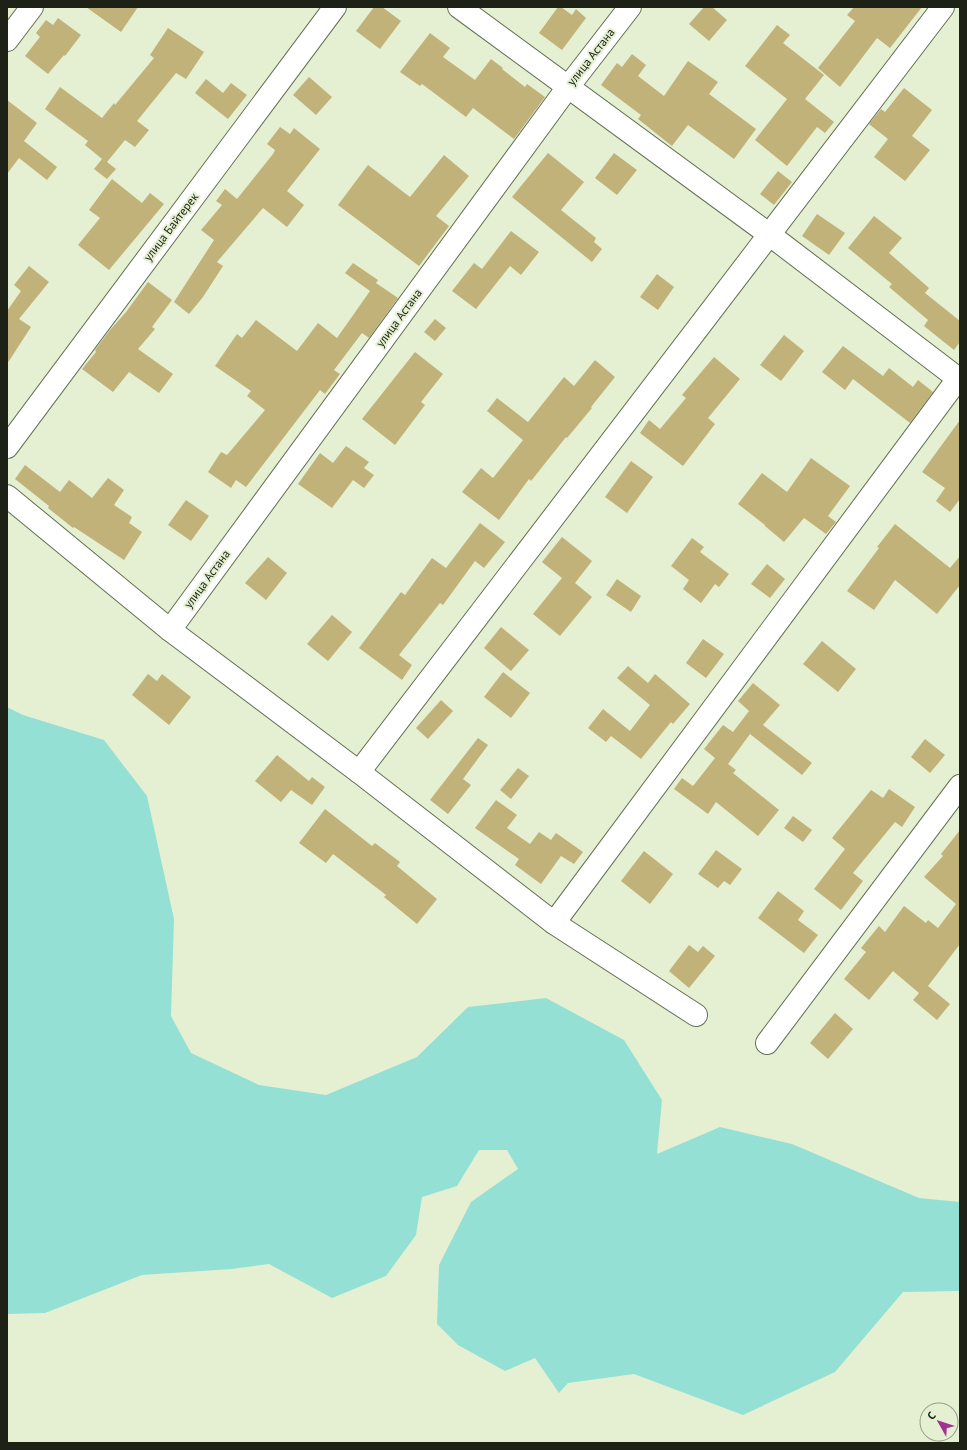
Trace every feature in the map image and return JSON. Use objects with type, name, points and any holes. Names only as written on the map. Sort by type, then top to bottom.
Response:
[{"type":"street","points":[[7,40],[32,7]]},
{"type":"street","name":"улица Байтерек","points":[[7,447],[335,7]]},
{"type":"street","points":[[459,7],[770,234],[959,378],[554,923]]},
{"type":"street","name":"улица Астана","points":[[170,630],[568,87],[630,7]]},
{"type":"street","points":[[360,772],[943,7]]},
{"type":"street","points":[[7,496],[170,630],[360,772],[554,923],[696,1015]]},
{"type":"street","points":[[767,1043],[960,786]]},
{"type":"water","points":[[7,707],[23,715],[104,740],[147,796],[174,919],[171,1016],[191,1053],[259,1085],[326,1095],[417,1057],[468,1007],[546,998],[624,1040],[662,1100],[657,1154],[720,1127],[792,1144],[919,1198],[960,1202],[960,1291],[903,1292],[835,1372],[743,1415],[634,1374],[568,1383],[559,1393],[535,1358],[505,1371],[458,1345],[437,1324],[439,1265],[471,1202],[518,1169],[507,1150],[479,1150],[457,1186],[422,1197],[416,1235],[386,1276],[332,1298],[269,1264],[232,1269],[142,1275],[45,1313],[7,1314]]},
{"type":"building","points":[[86,7],[138,7],[121,32]]},
{"type":"building","points":[[374,7],[382,7],[401,21],[380,49],[356,31]]},
{"type":"building","points":[[558,7],[561,7],[572,15],[576,9],[586,18],[562,50],[539,33]]},
{"type":"building","points":[[704,7],[712,7],[727,20],[709,41],[689,24]]},
{"type":"building","points":[[854,7],[922,7],[890,48],[877,38],[840,87],[818,68],[855,21],[847,15]]},
{"type":"building","points":[[58,18],[81,35],[65,56],[64,55],[48,74],[25,56],[40,37],[36,33],[46,20],[53,25]]},
{"type":"building","points":[[777,25],[790,35],[783,43],[824,75],[805,99],[834,122],[825,133],[817,127],[787,166],[755,140],[787,99],[745,66]]},
{"type":"building","points":[[168,28],[204,52],[186,79],[176,73],[137,121],[149,130],[135,147],[125,140],[107,162],[116,169],[107,179],[94,169],[102,159],[85,145],[88,141],[45,109],[60,87],[102,118],[114,103],[115,105],[154,58],[150,55]]},
{"type":"building","points":[[430,33],[450,48],[443,57],[475,80],[491,59],[525,87],[527,84],[545,97],[514,139],[473,108],[466,117],[422,84],[420,86],[400,72]]},
{"type":"building","points":[[632,54],[646,65],[638,76],[664,96],[688,61],[718,82],[709,94],[756,129],[734,159],[688,125],[672,146],[638,119],[641,115],[601,85],[617,63],[622,67]]},
{"type":"building","points":[[309,77],[332,97],[316,115],[293,95]]},
{"type":"building","points":[[206,79],[223,93],[231,83],[247,95],[228,119],[195,93]]},
{"type":"building","points":[[904,88],[932,110],[912,136],[930,150],[905,181],[874,157],[888,139],[869,124],[881,109],[885,112]]},
{"type":"building","points":[[7,100],[37,123],[24,141],[57,167],[47,180],[19,158],[7,174]]},
{"type":"building","points":[[280,127],[290,134],[294,128],[320,149],[287,191],[304,205],[287,227],[263,208],[217,262],[223,266],[203,297],[189,314],[174,302],[214,240],[201,230],[222,205],[216,201],[225,189],[237,199],[273,154],[275,150],[267,144]]},
{"type":"building","points":[[548,153],[584,182],[561,210],[596,238],[594,242],[602,249],[592,262],[512,197]]},
{"type":"building","points":[[614,153],[637,170],[617,195],[595,178]]},
{"type":"building","points":[[444,155],[469,176],[436,216],[449,226],[419,266],[338,205],[368,165],[410,197]]},
{"type":"building","points":[[778,171],[792,182],[774,205],[760,194]]},
{"type":"building","points":[[112,179],[142,203],[150,193],[164,204],[109,270],[78,245],[100,218],[89,210]]},
{"type":"building","points":[[817,214],[845,233],[829,255],[802,236]]},
{"type":"building","points":[[874,216],[902,238],[889,253],[929,288],[925,293],[960,321],[960,342],[954,350],[924,326],[928,320],[889,287],[892,284],[848,248]]},
{"type":"building","points":[[511,231],[539,252],[521,275],[510,266],[476,309],[452,291],[474,263],[482,269]]},
{"type":"building","points":[[353,263],[378,280],[376,283],[398,298],[369,338],[362,333],[334,370],[340,374],[325,394],[320,390],[246,487],[236,480],[231,488],[208,472],[221,452],[227,455],[265,410],[247,396],[251,391],[215,366],[237,334],[242,338],[256,320],[297,351],[318,323],[337,338],[370,291],[345,273]]},
{"type":"building","points":[[29,266],[49,282],[19,319],[31,327],[7,364],[7,311],[21,291],[14,285]]},
{"type":"building","points":[[657,274],[674,287],[658,310],[640,297]]},
{"type":"building","points":[[148,282],[172,300],[152,327],[155,329],[138,349],[173,374],[159,393],[129,372],[113,392],[82,369],[96,352],[95,350],[110,330],[126,312]]},
{"type":"building","points":[[435,319],[446,328],[435,341],[424,332]]},
{"type":"building","points":[[784,335],[804,351],[781,381],[760,365]]},
{"type":"building","points":[[843,346],[883,376],[889,368],[913,387],[918,380],[933,392],[910,423],[853,379],[845,390],[822,372]]},
{"type":"building","points":[[415,352],[443,374],[421,402],[425,405],[395,445],[362,419]]},
{"type":"building","points":[[714,357],[740,379],[708,418],[715,424],[683,466],[640,433],[649,420],[660,429],[686,398],[682,395]]},
{"type":"building","points":[[595,360],[615,377],[591,407],[592,408],[567,438],[566,437],[531,481],[529,479],[499,520],[462,492],[481,468],[493,478],[523,440],[487,411],[497,398],[528,422],[564,377],[574,386]]},
{"type":"building","points":[[960,420],[960,499],[950,512],[936,501],[945,488],[922,472]]},
{"type":"building","points":[[346,446],[369,462],[364,468],[374,475],[364,488],[353,480],[332,508],[298,484],[320,453],[333,463]]},
{"type":"building","points":[[811,458],[850,486],[828,516],[836,522],[826,534],[804,518],[784,542],[738,504],[762,473],[787,492]]},
{"type":"building","points":[[631,461],[653,477],[627,513],[605,497]]},
{"type":"building","points":[[25,465],[60,492],[69,480],[92,498],[108,478],[124,490],[114,505],[132,517],[129,523],[142,532],[124,560],[74,527],[73,528],[48,508],[49,506],[15,479]]},
{"type":"building","points":[[186,500],[209,516],[191,541],[168,525]]},
{"type":"building","points":[[480,523],[505,542],[484,568],[475,561],[443,605],[440,603],[399,655],[412,665],[402,680],[359,648],[401,592],[405,595],[432,558],[446,568]]},
{"type":"building","points":[[895,524],[950,568],[960,556],[960,585],[937,614],[895,580],[874,610],[847,591],[879,548],[877,547]]},
{"type":"building","points":[[562,537],[592,561],[575,583],[592,597],[560,636],[533,614],[562,578],[542,562]]},
{"type":"building","points":[[692,538],[704,547],[700,552],[729,574],[719,587],[715,584],[701,603],[683,589],[689,580],[671,566]]},
{"type":"building","points":[[268,557],[287,573],[266,600],[245,583]]},
{"type":"building","points":[[767,564],[785,579],[770,598],[751,584]]},
{"type":"building","points":[[617,579],[641,596],[631,612],[606,595]]},
{"type":"building","points":[[332,615],[352,632],[328,661],[307,644]]},
{"type":"building","points":[[501,627],[529,650],[511,671],[484,648]]},
{"type":"building","points":[[703,639],[724,654],[706,678],[686,663]]},
{"type":"building","points":[[822,641],[856,669],[838,692],[803,664]]},
{"type":"building","points":[[628,666],[648,683],[655,674],[690,704],[673,724],[671,722],[641,759],[611,736],[606,742],[588,728],[603,709],[630,731],[650,705],[617,678]]},
{"type":"building","points":[[503,672],[530,693],[511,718],[484,697]]},
{"type":"building","points":[[148,674],[157,681],[162,674],[191,697],[169,725],[132,695]]},
{"type":"building","points":[[753,683],[780,705],[763,725],[812,763],[802,775],[750,734],[728,764],[736,770],[733,773],[779,810],[758,836],[716,802],[708,814],[674,789],[682,778],[693,786],[715,758],[704,749],[723,725],[733,732],[749,711],[738,701]]},
{"type":"building","points":[[441,700],[453,711],[428,739],[416,728]]},
{"type":"building","points":[[478,738],[488,745],[463,779],[471,785],[448,814],[430,800]]},
{"type":"building","points":[[925,739],[945,755],[930,773],[911,757]]},
{"type":"building","points":[[277,755],[309,781],[312,777],[325,787],[312,805],[291,790],[281,802],[255,781]]},
{"type":"building","points":[[518,768],[529,776],[511,799],[500,790]]},
{"type":"building","points":[[889,789],[915,807],[902,827],[895,822],[853,873],[863,881],[841,910],[814,889],[845,849],[832,838],[871,790],[883,798]]},
{"type":"building","points":[[496,800],[517,815],[507,828],[530,844],[539,832],[551,840],[556,833],[583,852],[574,864],[561,856],[541,884],[515,865],[519,859],[475,828]]},
{"type":"building","points":[[325,809],[372,846],[375,843],[400,862],[397,866],[437,899],[417,924],[384,897],[386,895],[333,854],[326,863],[299,843]]},
{"type":"building","points":[[793,816],[812,830],[803,842],[784,828]]},
{"type":"building","points":[[960,830],[960,944],[928,986],[950,1004],[937,1020],[913,1000],[919,993],[893,971],[869,1000],[844,979],[866,952],[861,948],[879,926],[885,932],[904,906],[926,923],[928,920],[938,928],[956,904],[924,877],[943,856],[941,854]]},
{"type":"building","points":[[716,850],[742,869],[730,885],[724,881],[718,888],[698,874]]},
{"type":"building","points":[[644,851],[673,874],[650,904],[621,881]]},
{"type":"building","points":[[778,891],[804,911],[798,920],[818,935],[804,953],[758,918]]},
{"type":"building","points":[[689,945],[698,952],[703,946],[715,956],[689,988],[669,971]]},
{"type":"building","points":[[835,1013],[853,1029],[828,1059],[810,1043]]}]
